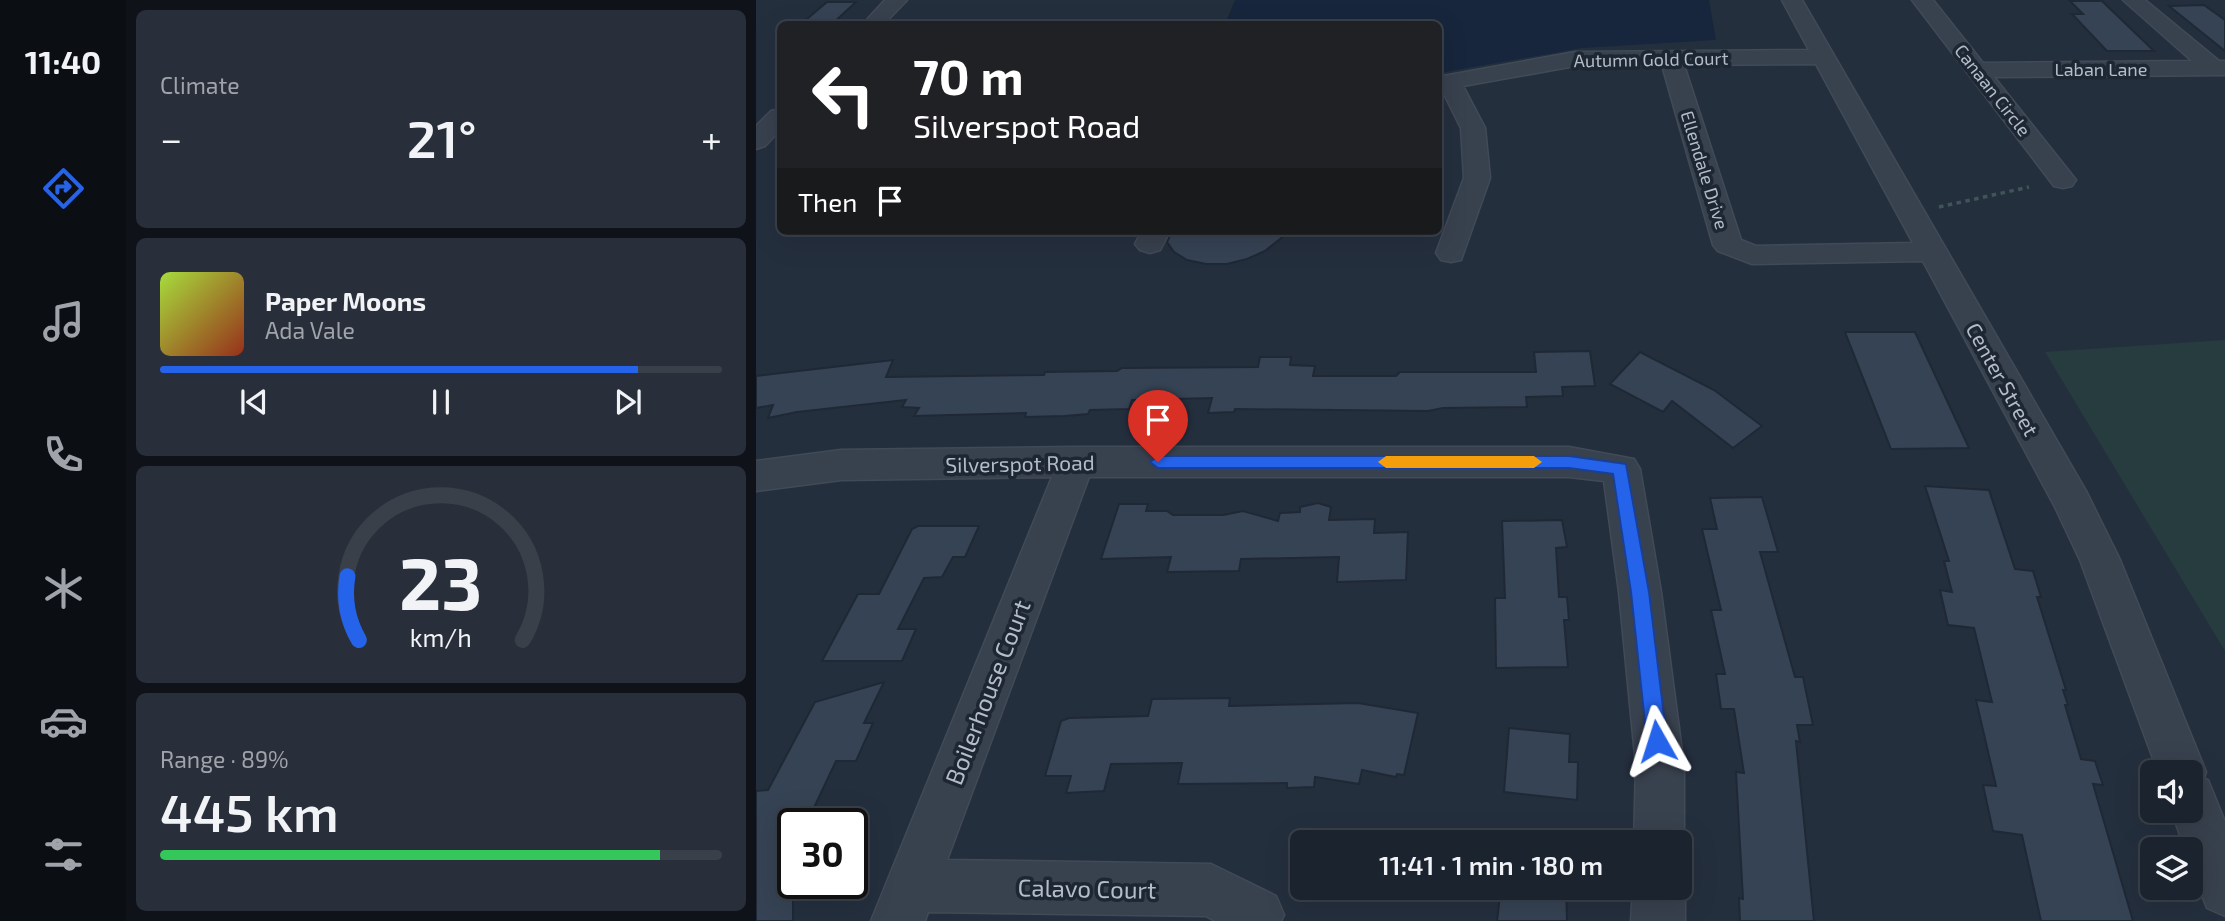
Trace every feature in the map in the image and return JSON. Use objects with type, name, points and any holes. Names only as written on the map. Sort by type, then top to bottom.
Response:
[{"type":"street","points":[[876,21],[897,0]]},
{"type":"street","name":"Center Street","points":[[1793,0],[2072,502],[2100,560],[2177,760]]},
{"type":"street","name":"Canaan Circle","points":[[1922,0],[2063,180]]},
{"type":"street","points":[[2133,0],[2219,68]]},
{"type":"street","name":"Autumn Gold Court","points":[[1444,84],[1575,59],[1824,57]]},
{"type":"street","name":"Ellendale Drive","points":[[1671,58],[1728,245],[1752,255],[1932,252]]},
{"type":"street","name":"Laban Lane","points":[[1977,70],[2219,68]]},
{"type":"street","points":[[1444,84],[1473,128],[1477,178],[1451,253]]},
{"type":"street","points":[[756,141],[777,119]]},
{"type":"street","name":"Silverspot Road","points":[[756,476],[841,466],[1076,462],[1569,462],[1621,469],[1640,592],[1660,766],[1659,830]]},
{"type":"street","name":"Boilerhouse Court","points":[[904,904],[1076,462]]},
{"type":"street","points":[[2201,823],[2225,890]]},
{"type":"street","name":"Calavo Court","points":[[904,904],[1211,890],[1257,915]]},
{"type":"street","points":[[1658,921],[1659,900]]},
{"type":"path","points":[[1939,207],[2029,187]]},
{"type":"green space","points":[[2225,340],[2225,651],[2045,352]]},
{"type":"water","points":[[1235,0],[1709,0],[1716,40],[1582,48],[1442,72],[1442,21],[1226,21]]},
{"type":"building","points":[[2070,1],[2102,1],[2154,51],[2107,51],[2072,14],[2083,14]]},
{"type":"building","points":[[827,2],[856,2],[835,21],[805,21]]},
{"type":"building","points":[[2204,5],[2225,20],[2225,51],[2169,6]]},
{"type":"building","points":[[1170,235],[1285,235],[1265,251],[1227,264],[1187,260],[1174,252],[1167,242]]},
{"type":"building","points":[[1845,332],[1915,332],[1969,448],[1891,449]]},
{"type":"building","points":[[1590,351],[1595,386],[1562,387],[1563,396],[1526,397],[1527,407],[1443,408],[1428,411],[1235,409],[1234,412],[1208,413],[1212,398],[1132,400],[1129,409],[1090,410],[1088,414],[1065,416],[1025,417],[1026,413],[914,416],[919,408],[902,407],[906,400],[797,412],[768,418],[773,405],[756,408],[756,376],[893,360],[886,377],[1044,375],[1045,372],[1117,371],[1122,368],[1258,367],[1260,357],[1291,357],[1290,365],[1315,366],[1313,376],[1396,376],[1400,372],[1536,372],[1534,352]]},
{"type":"building","points":[[1640,352],[1714,390],[1762,426],[1733,448],[1672,401],[1663,412],[1610,384]]},
{"type":"building","points":[[1925,486],[1989,490],[2015,569],[2033,571],[2041,597],[2037,597],[2066,690],[2063,690],[2068,705],[2065,705],[2081,759],[2095,761],[2103,785],[2093,784],[2133,921],[2041,921],[2022,835],[1993,831],[1983,785],[1996,786],[1976,700],[1992,702],[1974,628],[1948,625],[1940,590],[1952,592],[1944,561],[1949,561]]},
{"type":"building","points":[[1762,497],[1778,552],[1760,552],[1795,677],[1803,677],[1813,725],[1797,725],[1800,742],[1796,741],[1814,921],[1740,921],[1739,898],[1743,899],[1736,772],[1744,773],[1734,709],[1721,709],[1716,674],[1725,674],[1711,610],[1721,610],[1702,529],[1717,529],[1710,498]]},
{"type":"building","points":[[1318,503],[1331,507],[1329,520],[1375,519],[1374,533],[1408,532],[1406,580],[1337,582],[1339,557],[1241,559],[1239,571],[1167,572],[1171,557],[1101,559],[1119,504],[1148,504],[1146,511],[1167,511],[1173,515],[1223,515],[1243,511],[1278,521],[1280,513],[1300,512],[1300,507]]},
{"type":"building","points":[[1562,520],[1567,547],[1556,548],[1559,597],[1567,597],[1569,620],[1564,620],[1568,667],[1496,668],[1495,598],[1505,598],[1502,521]]},
{"type":"building","points":[[918,526],[979,526],[965,557],[953,557],[942,577],[924,578],[898,629],[916,629],[902,661],[822,661],[858,594],[879,594],[912,529]]},
{"type":"building","points":[[884,682],[864,723],[873,723],[856,761],[836,761],[814,808],[777,808],[777,899],[793,899],[793,921],[756,921],[756,791],[768,790],[815,702]]},
{"type":"building","points":[[1230,698],[1229,706],[1358,703],[1418,713],[1404,775],[1397,774],[1396,777],[1362,770],[1359,784],[1315,777],[1314,787],[1287,788],[1287,783],[1178,784],[1182,763],[1111,764],[1104,791],[1066,793],[1071,776],[1045,776],[1061,721],[1069,718],[1148,716],[1152,699]]},
{"type":"building","points":[[1509,728],[1570,734],[1569,762],[1578,762],[1577,800],[1504,792]]},
{"type":"building","points":[[1499,900],[1566,900],[1567,921],[1497,921]]},
{"type":"slow traffic","points":[[1386,462],[1534,462]]},
{"type":"route","points":[[1158,462],[1569,462],[1621,469],[1640,592],[1657,741]]}]
